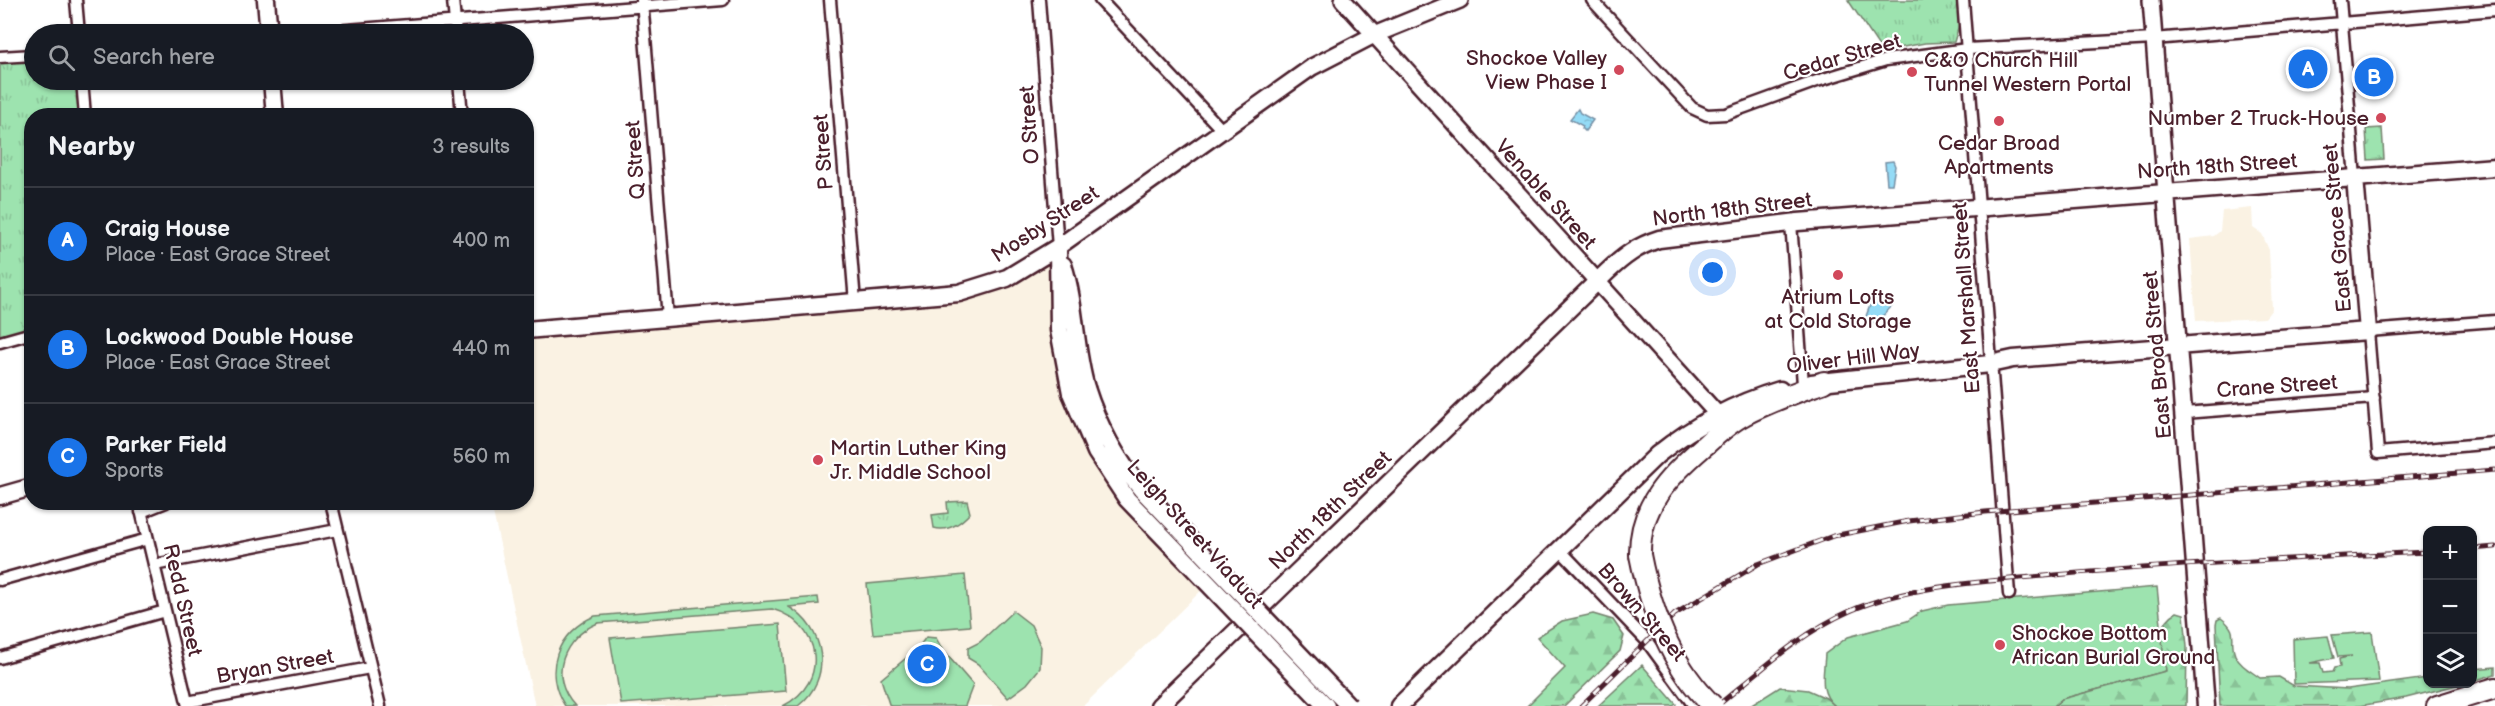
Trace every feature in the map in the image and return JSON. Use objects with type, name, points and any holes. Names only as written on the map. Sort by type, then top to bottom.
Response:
[{"type":"highway","points":[[1713,706],[1685,675],[1672,654],[1663,632],[1641,555],[1640,540],[1650,505],[1664,484],[1682,465],[1741,416],[1824,382]]},
{"type":"highway","points":[[2437,706],[2495,688]]},
{"type":"main road","points":[[266,0],[268,24]]},
{"type":"main road","name":"Venable Street","points":[[1343,0],[1718,415]]},
{"type":"main road","name":"Mosby Street","points":[[534,329],[939,295],[974,290],[1019,272],[1058,247],[1312,67],[1374,35],[1460,0]]},
{"type":"main road","name":"East Broad Street","points":[[2151,0],[2206,706]]},
{"type":"main road","points":[[273,90],[274,108]]},
{"type":"main road","name":"North 18th Street","points":[[1159,706],[1626,254],[1637,247],[1659,239],[1791,223],[2495,167]]},
{"type":"main road","name":"East Grace Street","points":[[2355,178],[2368,331]]},
{"type":"main road","name":"Leigh Street Viaduct","points":[[1058,247],[1060,336],[1095,452],[1127,499],[1326,706]]},
{"type":"main road","name":"Oliver Hill Way","points":[[1399,706],[1650,461],[1672,443],[1718,415],[1758,397],[1803,384],[1990,364],[2013,359],[2368,331]]},
{"type":"main road","name":"Leigh Street Viaduct","points":[[1078,390],[1108,442],[1142,490],[1349,706]]},
{"type":"main road","points":[[0,496],[24,489]]},
{"type":"street","points":[[76,0],[78,24]]},
{"type":"street","points":[[453,0],[455,24]]},
{"type":"street","points":[[418,24],[642,3],[723,0]]},
{"type":"street","name":"P Street","points":[[831,0],[855,302]]},
{"type":"street","name":"O Street","points":[[1039,0],[1058,247]]},
{"type":"street","points":[[1100,0],[1222,130]]},
{"type":"street","name":"Cedar Street","points":[[1592,0],[1686,102],[1700,112],[1715,116],[1740,111],[1817,81],[1886,60],[1967,49],[2154,39],[2495,10]]},
{"type":"street","name":"East Marshall Street","points":[[1963,0],[2009,594]]},
{"type":"street","name":"East Grace Street","points":[[2340,0],[2355,178]]},
{"type":"street","name":"Q Street","points":[[642,3],[668,318]]},
{"type":"street","points":[[0,57],[24,56]]},
{"type":"street","points":[[83,90],[84,108]]},
{"type":"street","points":[[460,90],[461,108]]},
{"type":"street","points":[[1791,223],[1803,384]]},
{"type":"street","points":[[2368,331],[2495,321]]},
{"type":"street","name":"East Grace Street","points":[[2368,331],[2378,453],[2495,443]]},
{"type":"street","points":[[0,342],[24,335]]},
{"type":"street","name":"Crane Street","points":[[2184,413],[2374,398]]},
{"type":"street","name":"Redd Street","points":[[141,510],[188,704]]},
{"type":"street","points":[[333,510],[380,706]]},
{"type":"street","points":[[154,565],[337,530]]},
{"type":"street","points":[[0,580],[148,539]]},
{"type":"street","name":"Brown Street","points":[[1560,550],[1647,640],[1692,703]]},
{"type":"street","points":[[0,658],[165,611]]},
{"type":"street","name":"Bryan Street","points":[[188,704],[370,668]]},
{"type":"shaded area","points":[[2252,208],[2253,228],[2262,234],[2269,250],[2272,309],[2265,318],[2196,321],[2190,239],[2214,236],[2220,231],[2222,211]]},
{"type":"shaded area","points":[[1058,247],[1096,453],[1208,584],[1083,706],[535,706],[493,510],[534,510],[534,330],[957,293]]},
{"type":"green space","points":[[1848,0],[1963,0],[1964,9],[1954,42],[1925,43],[1882,51]]},
{"type":"green space","points":[[24,55],[24,90],[84,90],[85,108],[24,108],[24,335],[0,342],[0,57]]},
{"type":"green space","points":[[2382,128],[2384,159],[2368,160],[2366,129]]},
{"type":"green space","points":[[967,501],[970,513],[962,521],[949,528],[934,528],[932,515],[948,513],[947,502]]},
{"type":"green space","points":[[965,575],[970,626],[873,634],[867,584]]},
{"type":"green space","name":"Shockoe Bottom African Burial Ground","points":[[2157,587],[2166,671],[2062,699],[2054,706],[1835,706],[1824,689],[1825,654],[1848,637],[1907,621],[1922,611],[1948,605]]},
{"type":"green space","points":[[818,597],[819,604],[789,607],[811,627],[820,654],[817,682],[798,706],[783,706],[798,696],[808,683],[814,668],[814,654],[810,640],[801,627],[789,616],[772,609],[598,623],[586,629],[576,638],[563,658],[562,682],[575,706],[565,706],[558,693],[554,667],[557,654],[571,632],[595,616]]},
{"type":"green space","points":[[1013,611],[1031,625],[1041,647],[1040,668],[1027,684],[1008,698],[978,664],[968,658],[968,648],[980,642]]},
{"type":"green space","points":[[2177,612],[2184,614],[2187,647],[2186,706],[2054,706],[2062,699],[2166,671],[2163,630],[2165,623]]},
{"type":"green space","points":[[1593,614],[1613,620],[1624,636],[1620,651],[1564,706],[1527,706],[1565,668],[1537,637],[1562,621]]},
{"type":"green space","points":[[2221,618],[2231,628],[2233,649],[2237,659],[2260,678],[2279,677],[2294,686],[2348,689],[2423,679],[2423,688],[2445,688],[2359,706],[2220,706],[2217,620]]},
{"type":"green space","points":[[780,624],[786,691],[621,704],[610,638]]},
{"type":"green space","points":[[2372,632],[2379,681],[2294,684],[2293,639],[2328,636],[2334,658],[2310,663],[2320,663],[2323,673],[2332,672],[2334,668],[2340,667],[2339,659],[2352,656],[2338,657],[2332,635]]},
{"type":"green space","points":[[926,637],[936,638],[942,649],[973,685],[965,706],[891,706],[889,704],[881,679],[918,648]]},
{"type":"green space","points":[[1642,665],[1676,704],[1673,706],[1598,706]]},
{"type":"green space","points":[[2495,667],[2495,674],[2477,680],[2477,669]]},
{"type":"green space","points":[[1780,687],[1808,690],[1826,698],[1835,706],[1750,706]]},
{"type":"water","points":[[1578,109],[1580,113],[1593,120],[1585,131],[1583,126],[1570,119]]},
{"type":"water","points":[[1893,161],[1895,166],[1892,184],[1887,184],[1885,162]]},
{"type":"water","points":[[1875,292],[1886,305],[1889,302],[1892,306],[1875,324],[1865,319]]},
{"type":"railway","points":[[1581,706],[1675,614],[1758,564],[1833,536],[1909,521],[1985,512],[2495,470]]},
{"type":"railway","points":[[2477,549],[2495,547]]},
{"type":"railway","points":[[1717,706],[1814,630],[1850,611],[1898,595],[1978,582],[2102,571],[2423,552]]},
{"type":"place","name":"Craig House","points":[[2308,69]]},
{"type":"place","name":"Shockoe Valley View Phase I","points":[[1619,70]]},
{"type":"place","name":"C&O Church Hill Tunnel Western Portal","points":[[1912,72]]},
{"type":"place","name":"Lockwood Double House","points":[[2374,77]]},
{"type":"place","name":"Number 2 Truck-House","points":[[2381,118]]},
{"type":"place","name":"Cedar Broad Apartments","points":[[1999,121]]},
{"type":"place","name":"Atrium Lofts at Cold Storage","points":[[1838,275]]},
{"type":"place","name":"Martin Luther King Jr. Middle School","points":[[818,460]]},
{"type":"place","name":"Shockoe Bottom African Burial Ground","points":[[2000,645]]},
{"type":"place","name":"Parker Field","points":[[927,664]]}]
